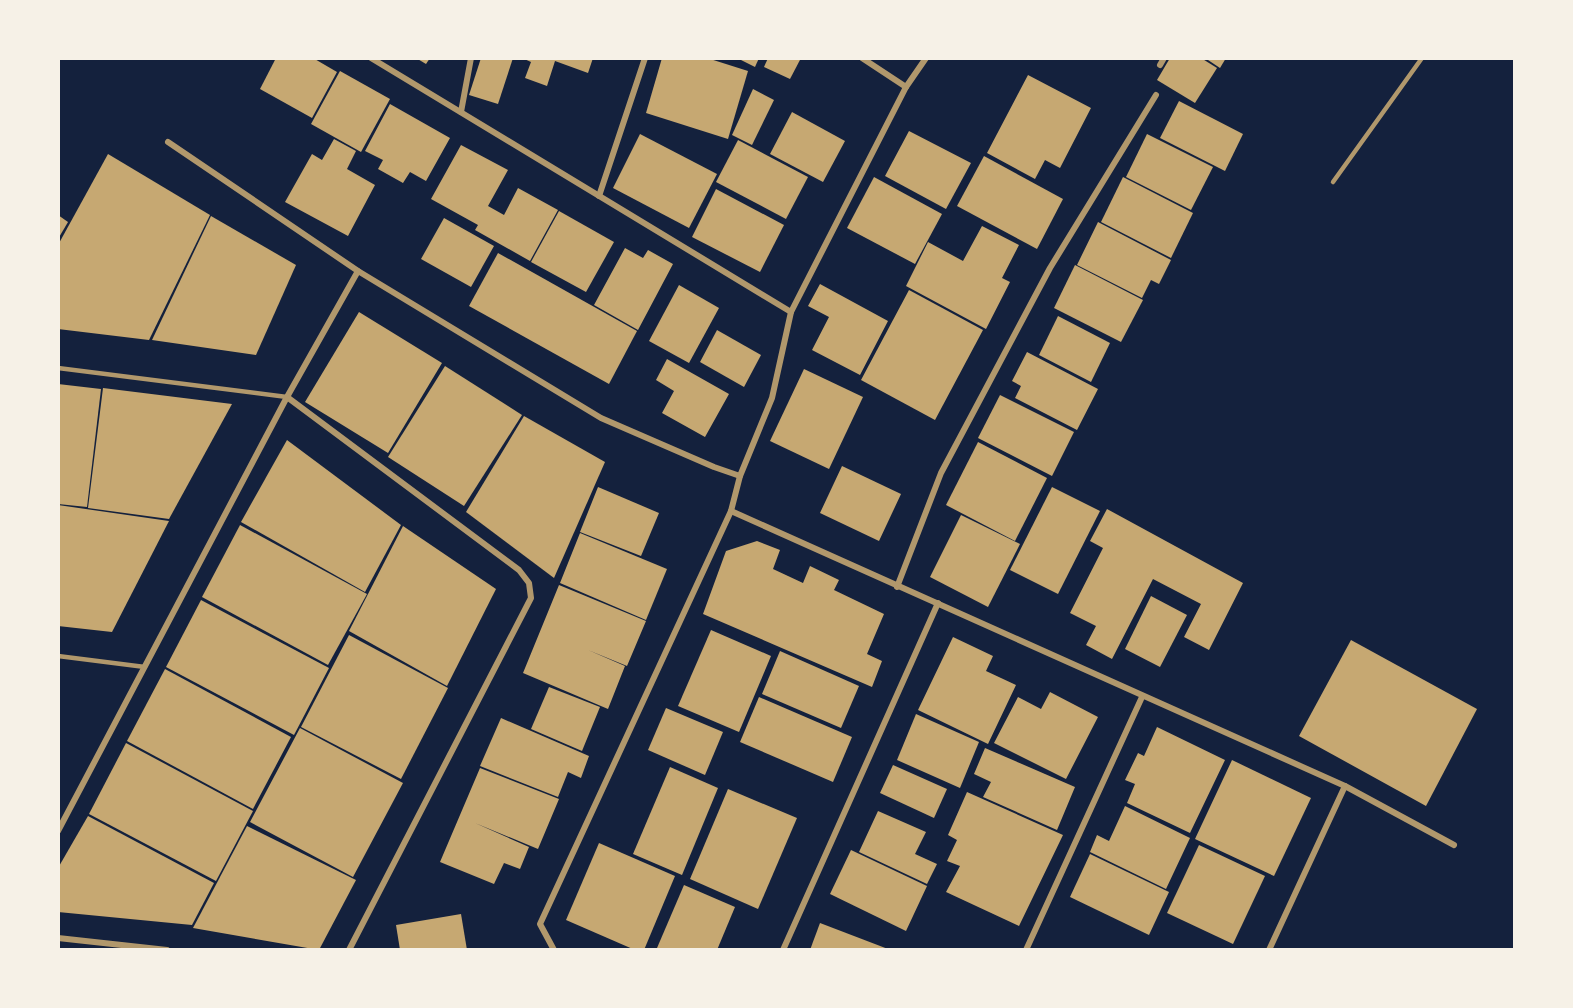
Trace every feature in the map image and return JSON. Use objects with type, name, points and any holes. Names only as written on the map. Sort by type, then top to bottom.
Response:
[{"type":"street","points":[[371,58],[791,312]]},
{"type":"street","points":[[461,112],[471,58]]},
{"type":"street","points":[[599,196],[645,58]]},
{"type":"street","points":[[862,58],[906,87]]},
{"type":"street","points":[[554,950],[540,924],[730,511],[740,476],[772,398],[791,312],[906,87],[926,58]]},
{"type":"street","points":[[897,587],[940,473],[1050,268],[1156,95]]},
{"type":"street","points":[[168,142],[358,271],[601,418],[740,476]]},
{"type":"street","points":[[58,831],[287,397],[358,271]]},
{"type":"street","points":[[287,397],[519,570],[529,583],[531,598],[349,950]]},
{"type":"street","points":[[730,511],[1345,786],[1454,844]]},
{"type":"street","points":[[783,950],[938,603]]},
{"type":"street","points":[[1026,950],[1142,697]]},
{"type":"street","points":[[1269,950],[1345,786]]},
{"type":"street","points":[[58,938],[167,950]]},
{"type":"lane","points":[[1333,183],[1422,58]]},
{"type":"lane","points":[[58,368],[287,397]]},
{"type":"lane","points":[[58,656],[146,667]]},
{"type":"building","points":[[276,58],[313,58],[337,72],[312,118],[260,89]]},
{"type":"building","points":[[416,58],[430,58],[426,64]]},
{"type":"building","points":[[481,58],[513,58],[498,104],[469,95]]},
{"type":"building","points":[[522,58],[593,58],[588,73],[555,61],[547,86],[525,78],[531,62]]},
{"type":"building","points":[[662,58],[707,58],[748,71],[728,139],[646,113]]},
{"type":"building","points":[[737,58],[759,58],[755,67]]},
{"type":"building","points":[[768,58],[801,58],[790,79],[764,67]]},
{"type":"building","points":[[1170,58],[1201,58],[1217,68],[1195,103],[1157,80]]},
{"type":"building","points":[[1205,58],[1226,58],[1220,68]]},
{"type":"building","points":[[340,71],[390,99],[361,152],[311,124]]},
{"type":"building","points":[[1028,75],[1091,108],[1060,168],[1045,160],[1035,179],[987,153]]},
{"type":"building","points":[[753,89],[774,100],[752,145],[732,135]]},
{"type":"building","points":[[1179,101],[1243,134],[1225,171],[1160,138]]},
{"type":"building","points":[[390,104],[450,138],[426,181],[410,172],[403,183],[378,169],[383,160],[365,151]]},
{"type":"building","points":[[792,112],[845,141],[823,182],[770,154]]},
{"type":"building","points":[[909,131],[971,163],[946,209],[885,176]]},
{"type":"building","points":[[640,134],[717,174],[689,228],[613,188]]},
{"type":"building","points":[[1147,134],[1213,167],[1191,210],[1126,177]]},
{"type":"building","points":[[334,139],[356,151],[347,169],[375,185],[348,236],[285,202],[312,154],[322,160]]},
{"type":"building","points":[[738,140],[808,177],[786,219],[716,182]]},
{"type":"building","points":[[461,145],[508,170],[488,206],[504,215],[518,188],[558,210],[530,261],[475,230],[478,225],[431,199]]},
{"type":"building","points":[[108,154],[210,215],[149,340],[58,329],[58,245]]},
{"type":"building","points":[[984,156],[1063,199],[1037,249],[957,206]]},
{"type":"building","points":[[874,177],[942,214],[915,264],[847,228]]},
{"type":"building","points":[[1123,177],[1193,213],[1171,258],[1101,222]]},
{"type":"building","points":[[716,189],[784,225],[760,272],[692,237]]},
{"type":"building","points":[[559,211],[614,242],[586,292],[531,262]]},
{"type":"building","points":[[58,215],[68,222],[58,239]]},
{"type":"building","points":[[211,216],[296,265],[256,355],[152,340]]},
{"type":"building","points":[[444,218],[494,246],[471,287],[421,259]]},
{"type":"building","points":[[1098,222],[1171,260],[1159,284],[1151,280],[1142,298],[1077,265]]},
{"type":"building","points":[[982,226],[1019,245],[1002,278],[1010,282],[986,329],[906,286],[928,242],[963,261]]},
{"type":"building","points":[[625,248],[643,258],[648,250],[673,264],[638,330],[594,305]]},
{"type":"building","points":[[498,253],[637,331],[609,384],[469,306]]},
{"type":"building","points":[[1075,265],[1143,300],[1121,342],[1054,308]]},
{"type":"building","points":[[820,284],[888,321],[860,375],[812,350],[829,317],[808,306]]},
{"type":"building","points":[[679,285],[719,308],[689,363],[649,341]]},
{"type":"building","points":[[909,290],[983,330],[935,420],[861,380]]},
{"type":"building","points":[[359,312],[442,363],[388,453],[305,402]]},
{"type":"building","points":[[1058,316],[1110,343],[1091,382],[1039,355]]},
{"type":"building","points":[[717,330],[761,355],[744,387],[700,362]]},
{"type":"building","points":[[1027,352],[1098,389],[1077,430],[1015,398],[1021,386],[1012,381]]},
{"type":"building","points":[[667,359],[729,394],[705,437],[662,413],[674,391],[656,380]]},
{"type":"building","points":[[445,366],[522,415],[464,506],[388,457]]},
{"type":"building","points":[[804,369],[863,397],[829,469],[770,441]]},
{"type":"building","points":[[58,384],[101,389],[87,507],[58,504]]},
{"type":"building","points":[[103,388],[232,404],[169,519],[88,508]]},
{"type":"building","points":[[1000,395],[1074,432],[1052,476],[978,438]]},
{"type":"building","points":[[524,416],[605,462],[554,578],[466,512]]},
{"type":"building","points":[[287,440],[401,525],[365,592],[241,522]]},
{"type":"building","points":[[978,442],[1047,478],[1015,541],[946,505]]},
{"type":"building","points":[[842,466],[901,494],[879,541],[820,513]]},
{"type":"building","points":[[598,487],[659,513],[641,556],[580,532]]},
{"type":"building","points":[[1052,487],[1100,511],[1058,594],[1010,570]]},
{"type":"building","points":[[58,505],[169,521],[112,632],[58,626]]},
{"type":"building","points":[[1107,509],[1243,583],[1209,650],[1184,637],[1201,604],[1153,579],[1112,659],[1086,645],[1096,626],[1070,613],[1103,548],[1090,541]]},
{"type":"building","points":[[961,515],[1020,544],[988,607],[930,577]]},
{"type":"building","points":[[240,525],[367,594],[328,665],[202,597]]},
{"type":"building","points":[[403,526],[496,589],[447,686],[349,631]]},
{"type":"building","points":[[580,533],[667,569],[646,620],[560,583]]},
{"type":"building","points":[[757,541],[780,550],[773,569],[803,583],[810,566],[839,580],[834,590],[884,614],[867,654],[882,661],[872,687],[703,614],[726,551]]},
{"type":"building","points":[[559,585],[646,621],[627,666],[588,650],[625,666],[608,709],[523,673]]},
{"type":"building","points":[[1151,596],[1187,615],[1160,667],[1125,649]]},
{"type":"building","points":[[201,600],[329,668],[294,735],[166,667]]},
{"type":"building","points":[[711,630],[771,656],[739,732],[678,706]]},
{"type":"building","points":[[349,635],[448,688],[401,779],[301,727]]},
{"type":"building","points":[[953,637],[993,656],[986,671],[1016,685],[988,744],[918,710]]},
{"type":"building","points":[[1351,640],[1477,709],[1426,806],[1299,736]]},
{"type":"building","points":[[780,651],[859,686],[841,728],[762,694]]},
{"type":"building","points":[[165,669],[291,737],[253,809],[127,741]]},
{"type":"building","points":[[549,687],[600,707],[582,751],[531,729]]},
{"type":"building","points":[[1050,692],[1098,717],[1066,779],[994,743],[1018,697],[1041,709]]},
{"type":"building","points":[[759,697],[852,737],[833,782],[740,742]]},
{"type":"building","points":[[666,708],[723,732],[705,775],[648,750]]},
{"type":"building","points":[[916,714],[979,742],[960,788],[897,760]]},
{"type":"building","points":[[501,718],[589,756],[581,778],[568,772],[558,797],[480,766]]},
{"type":"building","points":[[1157,727],[1225,760],[1190,833],[1127,803],[1135,784],[1125,780],[1138,753],[1144,756]]},
{"type":"building","points":[[300,728],[403,783],[353,877],[250,822]]},
{"type":"building","points":[[126,743],[253,811],[216,881],[89,814]]},
{"type":"building","points":[[985,748],[1075,787],[1057,830],[983,797],[991,782],[974,774]]},
{"type":"building","points":[[1232,760],[1311,798],[1274,876],[1195,839]]},
{"type":"building","points":[[893,765],[947,789],[934,818],[880,793]]},
{"type":"building","points":[[670,767],[718,788],[682,875],[633,854]]},
{"type":"building","points":[[480,768],[559,799],[538,849],[475,823],[529,847],[520,869],[504,863],[494,884],[440,862]]},
{"type":"building","points":[[728,789],[797,818],[758,909],[690,879]]},
{"type":"building","points":[[967,792],[1063,835],[1019,926],[946,892],[960,866],[947,861],[957,840],[948,835]]},
{"type":"building","points":[[1125,806],[1190,838],[1166,889],[1090,852],[1097,835],[1109,841]]},
{"type":"building","points":[[878,811],[926,832],[915,854],[937,864],[927,884],[859,852]]},
{"type":"building","points":[[88,816],[214,883],[192,925],[58,912],[58,868]]},
{"type":"building","points":[[247,826],[356,880],[319,950],[193,928]]},
{"type":"building","points":[[599,843],[675,876],[644,950],[635,950],[566,920]]},
{"type":"building","points":[[1199,845],[1265,876],[1233,944],[1167,913]]},
{"type":"building","points":[[851,850],[927,886],[906,931],[830,894]]},
{"type":"building","points":[[1090,854],[1169,892],[1149,935],[1070,897]]},
{"type":"building","points":[[684,885],[735,907],[717,950],[657,948]]},
{"type":"building","points":[[461,914],[467,950],[400,950],[396,925]]},
{"type":"building","points":[[820,923],[888,949],[888,950],[810,950]]}]
